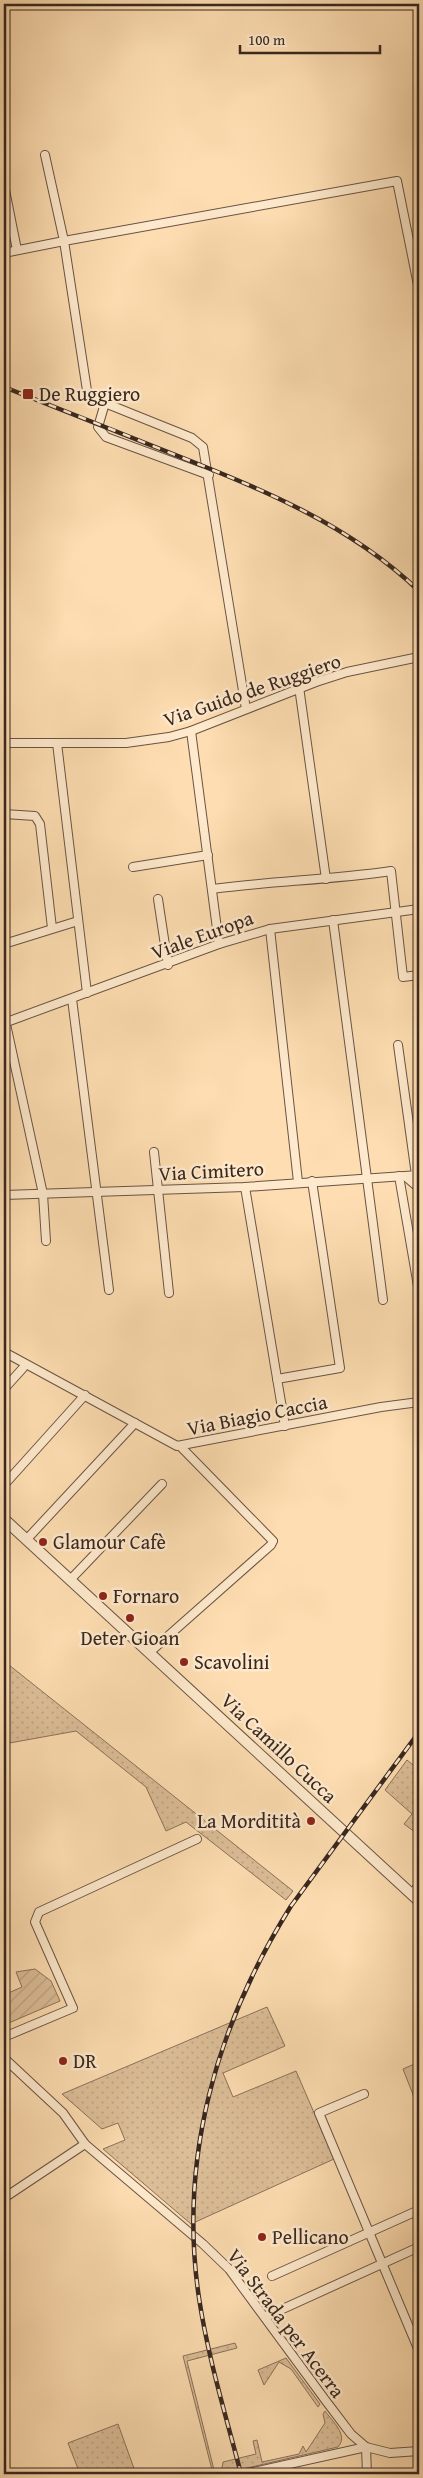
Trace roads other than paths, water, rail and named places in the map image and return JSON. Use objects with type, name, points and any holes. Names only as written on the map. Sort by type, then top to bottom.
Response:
[{"type":"street","points":[[45,156],[64,241],[85,396],[199,443],[206,454],[246,709]]},
{"type":"street","points":[[4,253],[397,181],[419,290]]},
{"type":"street","points":[[4,185],[17,250]]},
{"type":"street","points":[[104,403],[98,427],[106,436],[209,475]]},
{"type":"street","name":"Via Guido de Ruggiero","points":[[4,744],[149,741],[191,731],[299,687],[347,672],[419,657]]},
{"type":"street","points":[[299,687],[326,879]]},
{"type":"street","points":[[191,731],[219,944]]},
{"type":"street","points":[[58,743],[87,993]]},
{"type":"street","points":[[4,814],[35,816],[40,824],[52,928]]},
{"type":"street","points":[[133,867],[208,854]]},
{"type":"street","points":[[212,890],[265,882],[326,879],[391,871],[403,977],[419,975]]},
{"type":"street","points":[[158,898],[168,965]]},
{"type":"street","name":"Viale Europa","points":[[4,1020],[72,999],[168,965],[219,944],[270,929],[419,909]]},
{"type":"street","points":[[333,920],[382,1300]]},
{"type":"street","points":[[4,944],[78,921]]},
{"type":"street","points":[[270,929],[298,1182]]},
{"type":"street","points":[[72,999],[109,1290]]},
{"type":"street","points":[[4,1020],[43,1194],[46,1241]]},
{"type":"street","points":[[398,1044],[417,1175]]},
{"type":"street","points":[[154,1152],[170,1293]]},
{"type":"street","name":"Via Cimitero","points":[[4,1195],[245,1187],[417,1175]]},
{"type":"street","points":[[403,1176],[419,1188]]},
{"type":"street","points":[[403,1176],[419,1292]]},
{"type":"street","points":[[277,1378],[340,1368],[312,1182]]},
{"type":"street","points":[[245,1187],[285,1426]]},
{"type":"street","name":"Via Biagio Caccia","points":[[4,1352],[135,1423],[173,1446],[419,1402]]},
{"type":"street","points":[[4,1389],[23,1368]]},
{"type":"street","points":[[4,1485],[85,1396]]},
{"type":"street","points":[[27,1539],[135,1423]]},
{"type":"street","points":[[150,1652],[271,1545],[272,1541],[180,1446]]},
{"type":"street","points":[[71,1579],[162,1484]]},
{"type":"street","name":"Via Camillo Cucca","points":[[4,1519],[415,1897]]},
{"type":"street","points":[[4,2037],[73,2008],[35,1922],[39,1912],[197,1839]]},
{"type":"street","points":[[415,1897],[419,1885]]},
{"type":"street","name":"Via Strada per Acerra","points":[[4,2058],[63,2113],[85,2144],[215,2256],[241,2284],[341,2421],[366,2447]]},
{"type":"street","points":[[364,2094],[318,2113],[419,2348]]},
{"type":"street","points":[[4,2198],[85,2144]]},
{"type":"street","points":[[272,2276],[419,2210]]},
{"type":"street","points":[[265,2317],[419,2247]]},
{"type":"street","points":[[244,2474],[366,2447],[390,2453],[419,2451]]},
{"type":"street","points":[[366,2447],[367,2474]]},
{"type":"railway","points":[[4,387],[206,467],[303,510],[363,546],[392,567],[419,591]]},
{"type":"railway","points":[[241,2474],[207,2343],[199,2298],[194,2246],[194,2194],[199,2144],[209,2094],[224,2045],[242,1997],[265,1951],[291,1906],[419,1732]]},
{"type":"place","name":"De Ruggiero","points":[[28,394]]},
{"type":"place","name":"Glamour Cafè","points":[[43,1542]]},
{"type":"place","name":"Fornaro","points":[[103,1596]]},
{"type":"place","name":"Deter Gioan","points":[[130,1618]]},
{"type":"place","name":"Scavolini","points":[[184,1662]]},
{"type":"place","name":"La Morditità","points":[[311,1821]]},
{"type":"place","name":"DR","points":[[63,2061]]},
{"type":"place","name":"Pellicano","points":[[262,2237]]}]
